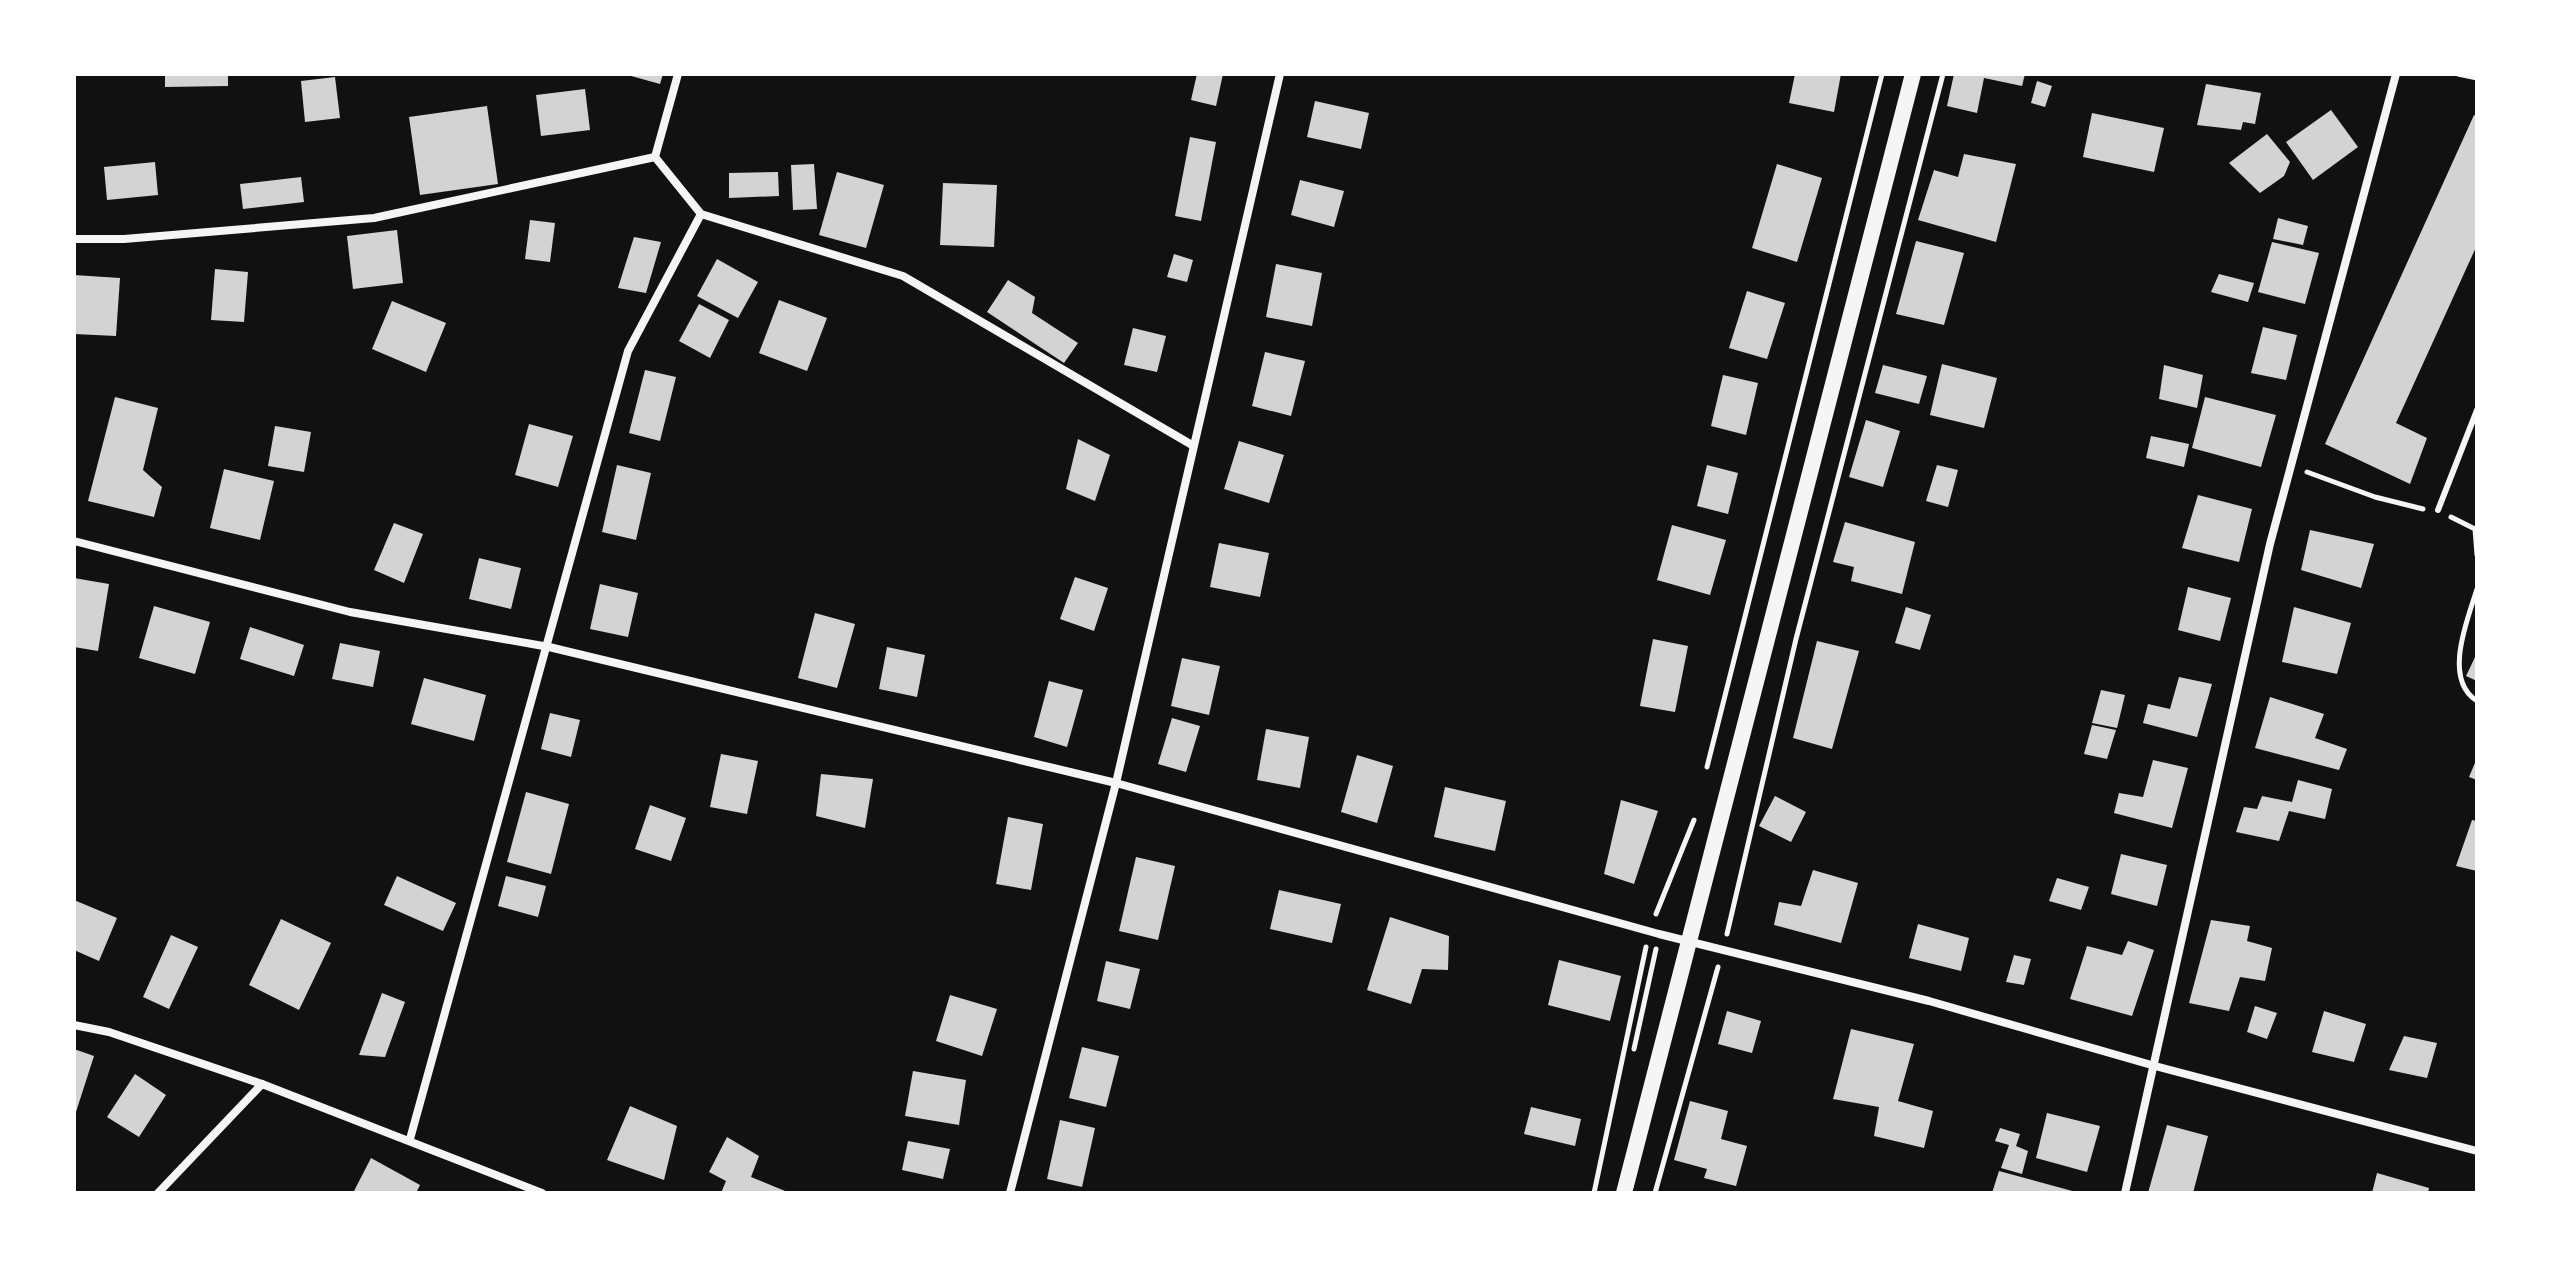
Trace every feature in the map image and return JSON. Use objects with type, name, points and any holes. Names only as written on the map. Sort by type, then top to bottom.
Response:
[{"type":"main road","points":[[1624,1193],[1913,74]]},
{"type":"street","points":[[655,157],[678,74]]},
{"type":"street","points":[[1010,1193],[1116,783],[1280,74]]},
{"type":"street","points":[[2125,1193],[2270,544],[2396,74]]},
{"type":"street","points":[[655,157],[701,214],[903,276],[1192,445]]},
{"type":"street","points":[[74,239],[124,239],[374,218],[655,157]]},
{"type":"street","points":[[410,1139],[549,647],[628,351],[701,214]]},
{"type":"street","points":[[74,541],[350,612],[549,647],[1116,783],[1723,951],[1929,1001],[2155,1066],[2477,1151]]},
{"type":"street","points":[[74,1025],[109,1032],[262,1084],[410,1139],[542,1193]]},
{"type":"street","points":[[158,1193],[262,1084]]},
{"type":"lane","points":[[2438,510],[2477,410]]},
{"type":"path","points":[[1704,778],[1882,74]]},
{"type":"path","points":[[1655,1193],[1723,951],[1796,639],[1943,74]]},
{"type":"path","points":[[2458,74],[2477,78]]},
{"type":"path","points":[[2291,466],[2415,509],[2438,510],[2475,529],[2477,555]]},
{"type":"path","points":[[2477,589],[2461,644],[2461,682],[2477,701]]},
{"type":"path","points":[[1594,1193],[1650,931],[1697,808]]},
{"type":"building","points":[[165,74],[228,74],[228,86],[165,87]]},
{"type":"building","points":[[624,74],[663,74],[660,84]]},
{"type":"building","points":[[1197,74],[1223,74],[1216,106],[1191,100]]},
{"type":"building","points":[[1795,74],[1841,74],[1834,112],[1789,103]]},
{"type":"building","points":[[1954,74],[2025,74],[2022,86],[1984,78],[1977,113],[1947,106]]},
{"type":"building","points":[[335,77],[340,118],[305,122],[301,81]]},
{"type":"building","points":[[2037,81],[2052,86],[2045,107],[2031,103]]},
{"type":"building","points":[[2206,84],[2261,93],[2255,124],[2243,122],[2241,130],[2197,125]]},
{"type":"building","points":[[585,89],[590,130],[541,136],[536,95]]},
{"type":"building","points":[[1315,101],[1369,113],[1361,149],[1307,137]]},
{"type":"building","points":[[487,106],[498,184],[420,195],[409,117]]},
{"type":"building","points":[[2331,110],[2358,147],[2313,180],[2286,142]]},
{"type":"building","points":[[2092,113],[2164,128],[2154,172],[2083,157]]},
{"type":"building","points":[[2474,115],[2477,116],[2477,245],[2396,423],[2427,438],[2410,484],[2325,444]]},
{"type":"building","points":[[2267,134],[2290,162],[2284,176],[2260,193],[2229,163]]},
{"type":"building","points":[[1190,137],[1216,142],[1201,221],[1175,216]]},
{"type":"building","points":[[1964,154],[2016,164],[1996,242],[1918,220],[1934,170],[1958,177]]},
{"type":"building","points":[[155,162],[158,195],[107,200],[104,167]]},
{"type":"building","points":[[814,164],[817,209],[793,210],[791,165]]},
{"type":"building","points":[[1777,164],[1822,178],[1797,262],[1752,248]]},
{"type":"building","points":[[778,172],[779,196],[729,198],[729,173]]},
{"type":"building","points":[[837,172],[884,185],[866,248],[819,235]]},
{"type":"building","points":[[301,177],[304,202],[243,209],[240,184]]},
{"type":"building","points":[[1300,180],[1344,191],[1334,227],[1291,215]]},
{"type":"building","points":[[943,183],[997,185],[994,247],[940,245]]},
{"type":"building","points":[[2278,218],[2308,226],[2303,245],[2273,239]]},
{"type":"building","points":[[530,220],[555,223],[550,262],[525,259]]},
{"type":"building","points":[[397,230],[403,283],[353,289],[347,236]]},
{"type":"building","points":[[634,237],[661,242],[646,293],[618,288]]},
{"type":"building","points":[[1916,241],[1964,253],[1944,325],[1896,314]]},
{"type":"building","points":[[2272,242],[2319,253],[2305,304],[2258,292]]},
{"type":"building","points":[[1174,254],[1193,260],[1187,282],[1167,277]]},
{"type":"building","points":[[717,259],[758,282],[738,318],[697,296]]},
{"type":"building","points":[[1276,264],[1322,273],[1312,326],[1266,317]]},
{"type":"building","points":[[215,269],[248,272],[244,322],[211,320]]},
{"type":"building","points":[[2219,274],[2254,283],[2248,302],[2211,292]]},
{"type":"building","points":[[74,275],[120,278],[116,336],[74,334]]},
{"type":"building","points":[[1008,280],[1035,297],[1032,313],[1078,343],[1064,363],[987,312]]},
{"type":"building","points":[[1747,291],[1785,303],[1767,359],[1729,348]]},
{"type":"building","points":[[779,300],[827,318],[807,371],[759,353]]},
{"type":"building","points":[[392,301],[446,323],[426,372],[372,349]]},
{"type":"building","points":[[699,304],[729,320],[710,358],[679,341]]},
{"type":"building","points":[[2263,327],[2297,335],[2286,380],[2251,373]]},
{"type":"building","points":[[1133,328],[1166,336],[1157,372],[1124,365]]},
{"type":"building","points":[[1265,352],[1305,361],[1291,416],[1252,406]]},
{"type":"building","points":[[1942,364],[1997,378],[1984,428],[1930,415]]},
{"type":"building","points":[[1883,365],[1927,376],[1919,404],[1875,393]]},
{"type":"building","points":[[2164,365],[2203,375],[2197,408],[2159,399]]},
{"type":"building","points":[[645,370],[676,377],[660,441],[629,433]]},
{"type":"building","points":[[1723,375],[1758,383],[1746,435],[1711,426]]},
{"type":"building","points":[[115,397],[158,408],[143,470],[162,487],[154,517],[88,501]]},
{"type":"building","points":[[2205,397],[2276,415],[2261,467],[2192,448]]},
{"type":"building","points":[[1866,420],[1900,431],[1883,487],[1849,477]]},
{"type":"building","points":[[529,424],[573,436],[558,487],[515,475]]},
{"type":"building","points":[[275,426],[311,432],[304,472],[268,466]]},
{"type":"building","points":[[2151,436],[2189,444],[2184,467],[2146,458]]},
{"type":"building","points":[[1078,439],[1110,455],[1095,501],[1066,489]]},
{"type":"building","points":[[1239,441],[1284,455],[1269,503],[1224,489]]},
{"type":"building","points":[[617,465],[651,473],[636,540],[602,532]]},
{"type":"building","points":[[1707,465],[1738,473],[1728,514],[1697,506]]},
{"type":"building","points":[[1937,465],[1958,470],[1948,507],[1926,501]]},
{"type":"building","points":[[224,469],[274,481],[260,540],[210,528]]},
{"type":"building","points":[[2198,495],[2252,509],[2239,562],[2182,548]]},
{"type":"building","points":[[1845,522],[1915,542],[1902,594],[1851,581],[1854,567],[1833,562]]},
{"type":"building","points":[[394,523],[423,534],[404,583],[374,570]]},
{"type":"building","points":[[1672,525],[1726,540],[1710,595],[1657,580]]},
{"type":"building","points":[[2310,530],[2374,544],[2361,588],[2301,570]]},
{"type":"building","points":[[1219,543],[1269,553],[1260,597],[1210,587]]},
{"type":"building","points":[[479,558],[521,568],[511,609],[469,599]]},
{"type":"building","points":[[1075,577],[1108,588],[1094,631],[1060,619]]},
{"type":"building","points":[[74,578],[109,584],[98,651],[74,647]]},
{"type":"building","points":[[600,584],[638,593],[628,637],[590,629]]},
{"type":"building","points":[[2188,587],[2231,598],[2220,641],[2178,630]]},
{"type":"building","points":[[154,606],[210,622],[195,674],[139,658]]},
{"type":"building","points":[[1906,607],[1931,615],[1920,650],[1895,643]]},
{"type":"building","points":[[2294,607],[2351,623],[2337,674],[2282,662]]},
{"type":"building","points":[[815,613],[855,624],[837,688],[798,678]]},
{"type":"building","points":[[250,627],[304,645],[294,676],[240,659]]},
{"type":"building","points":[[1653,639],[1688,646],[1675,712],[1640,706]]},
{"type":"building","points":[[1817,641],[1859,651],[1832,749],[1793,738]]},
{"type":"building","points":[[340,643],[380,651],[373,687],[332,679]]},
{"type":"building","points":[[887,647],[925,655],[917,697],[879,689]]},
{"type":"building","points":[[2477,653],[2477,681],[2466,676]]},
{"type":"building","points":[[1182,658],[1220,666],[1209,715],[1171,706]]},
{"type":"building","points":[[2179,677],[2212,684],[2197,737],[2143,723],[2148,704],[2170,709]]},
{"type":"building","points":[[424,678],[486,695],[474,741],[411,724]]},
{"type":"building","points":[[1049,681],[1083,690],[1067,747],[1034,737]]},
{"type":"building","points":[[2101,690],[2125,695],[2117,728],[2092,723]]},
{"type":"building","points":[[2270,697],[2324,714],[2315,738],[2347,749],[2339,770],[2255,748]]},
{"type":"building","points":[[550,713],[580,720],[571,757],[541,749]]},
{"type":"building","points":[[1172,718],[1200,726],[1186,772],[1158,764]]},
{"type":"building","points":[[2092,725],[2116,730],[2107,759],[2084,754]]},
{"type":"building","points":[[1266,729],[1309,737],[1300,788],[1257,780]]},
{"type":"building","points":[[721,754],[758,761],[747,814],[710,807]]},
{"type":"building","points":[[1357,755],[1393,766],[1377,823],[1341,812]]},
{"type":"building","points":[[2477,758],[2477,780],[2469,777]]},
{"type":"building","points":[[2153,760],[2188,768],[2172,828],[2114,813],[2119,793],[2143,797]]},
{"type":"building","points":[[821,774],[873,779],[865,828],[816,816]]},
{"type":"building","points":[[2298,780],[2332,789],[2325,819],[2289,811],[2279,841],[2236,832],[2244,807],[2257,809],[2262,796],[2292,802]]},
{"type":"building","points":[[1445,787],[1506,801],[1495,851],[1434,837]]},
{"type":"building","points":[[526,792],[569,804],[551,874],[507,862]]},
{"type":"building","points":[[1775,796],[1806,812],[1791,842],[1759,826]]},
{"type":"building","points":[[1621,800],[1658,811],[1634,884],[1604,874]]},
{"type":"building","points":[[650,805],[686,818],[671,861],[635,849]]},
{"type":"building","points":[[1008,817],[1043,824],[1031,890],[996,884]]},
{"type":"building","points":[[2472,820],[2477,821],[2477,871],[2456,866]]},
{"type":"building","points":[[2121,854],[2167,865],[2157,906],[2111,894]]},
{"type":"building","points":[[1136,857],[1175,866],[1158,940],[1119,931]]},
{"type":"building","points":[[1813,870],[1858,883],[1841,943],[1774,925],[1779,902],[1801,906]]},
{"type":"building","points":[[397,876],[456,903],[443,931],[384,905]]},
{"type":"building","points":[[506,876],[546,886],[538,917],[498,906]]},
{"type":"building","points":[[2057,878],[2089,887],[2081,910],[2049,901]]},
{"type":"building","points":[[1279,890],[1341,904],[1332,943],[1270,929]]},
{"type":"building","points":[[74,900],[117,918],[99,961],[74,950]]},
{"type":"building","points":[[1390,917],[1449,936],[1448,970],[1422,969],[1411,1004],[1367,990]]},
{"type":"building","points":[[281,919],[331,943],[299,1010],[249,985]]},
{"type":"building","points":[[2211,920],[2250,926],[2247,941],[2272,948],[2265,981],[2240,977],[2229,1011],[2189,1003]]},
{"type":"building","points":[[1918,924],[1969,938],[1961,971],[1909,958]]},
{"type":"building","points":[[171,935],[198,947],[169,1009],[143,997]]},
{"type":"building","points":[[2128,941],[2154,950],[2132,1016],[2070,999],[2087,946],[2122,955]]},
{"type":"building","points":[[2014,955],[2031,959],[2024,985],[2006,982]]},
{"type":"building","points":[[1559,960],[1621,976],[1610,1021],[1548,1005]]},
{"type":"building","points":[[1106,961],[1140,969],[1130,1009],[1097,1001]]},
{"type":"building","points":[[382,993],[405,1002],[385,1057],[359,1055]]},
{"type":"building","points":[[950,995],[997,1009],[982,1056],[936,1041]]},
{"type":"building","points":[[2255,1006],[2277,1013],[2267,1039],[2247,1032]]},
{"type":"building","points":[[1727,1011],[1761,1021],[1752,1053],[1718,1044]]},
{"type":"building","points":[[2324,1011],[2366,1024],[2354,1062],[2312,1052]]},
{"type":"building","points":[[1851,1029],[1914,1044],[1898,1101],[1933,1111],[1924,1148],[1874,1136],[1879,1107],[1833,1099]]},
{"type":"building","points":[[2404,1036],[2437,1043],[2427,1078],[2389,1070]]},
{"type":"building","points":[[1082,1047],[1119,1056],[1106,1107],[1069,1098]]},
{"type":"building","points":[[74,1049],[94,1056],[75,1115],[74,1115]]},
{"type":"building","points":[[913,1071],[966,1080],[959,1125],[905,1116]]},
{"type":"building","points":[[135,1074],[166,1095],[139,1137],[107,1117]]},
{"type":"building","points":[[1690,1101],[1728,1111],[1721,1139],[1747,1146],[1736,1186],[1704,1178],[1707,1169],[1674,1160]]},
{"type":"building","points":[[630,1106],[677,1126],[664,1180],[607,1160]]},
{"type":"building","points":[[1531,1107],[1581,1119],[1575,1146],[1524,1134]]},
{"type":"building","points":[[2047,1113],[2100,1126],[2087,1172],[2036,1158]]},
{"type":"building","points":[[1060,1120],[1095,1128],[1082,1187],[1047,1179]]},
{"type":"building","points":[[2167,1125],[2208,1136],[2193,1193],[2148,1193]]},
{"type":"building","points":[[2000,1128],[2020,1134],[2016,1146],[2028,1151],[2022,1174],[2001,1168],[2009,1145],[1995,1141]]},
{"type":"building","points":[[727,1137],[759,1156],[751,1177],[790,1193],[721,1193],[726,1181],[709,1172]]},
{"type":"building","points":[[908,1141],[950,1149],[943,1179],[902,1170]]},
{"type":"building","points":[[371,1158],[420,1185],[416,1193],[353,1193]]},
{"type":"building","points":[[1999,1171],[2076,1192],[2076,1193],[1992,1193]]},
{"type":"building","points":[[2377,1173],[2429,1188],[2428,1193],[2372,1193]]}]
